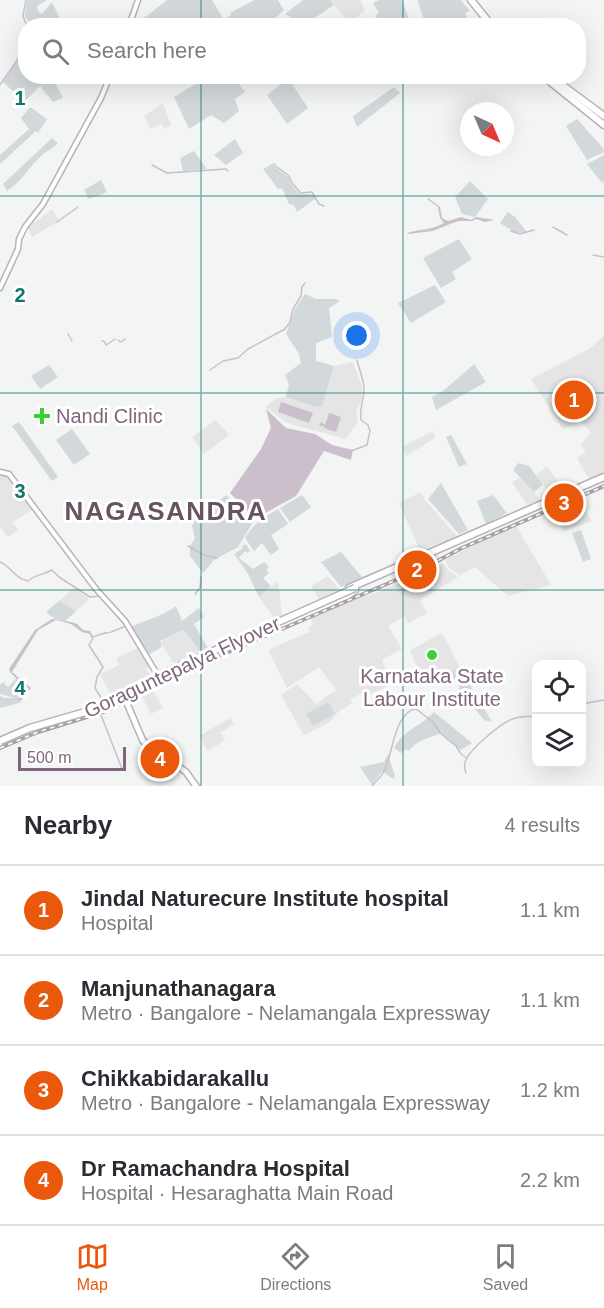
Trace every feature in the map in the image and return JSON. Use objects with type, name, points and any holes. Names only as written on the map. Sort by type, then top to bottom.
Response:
[{"type":"highway","points":[[466,0],[481,18]]},
{"type":"highway","points":[[471,0],[486,18]]},
{"type":"highway","points":[[553,84],[604,125]]},
{"type":"highway","points":[[561,84],[604,116]]},
{"type":"highway","points":[[0,742],[22,729],[95,707],[122,696],[209,654],[604,479]]},
{"type":"highway","points":[[356,589],[491,527],[545,505]]},
{"type":"highway","points":[[491,527],[518,513]]},
{"type":"highway","name":"Goraguntepalya Flyover","points":[[0,742],[24,730],[106,704],[183,664],[356,589]]},
{"type":"highway","points":[[122,696],[178,664],[209,654]]},
{"type":"main road","points":[[132,18],[138,0]]},
{"type":"main road","points":[[0,288],[18,249],[19,239],[25,227],[43,204],[107,84]]},
{"type":"main road","points":[[0,472],[9,474],[97,590],[128,626],[157,674]]},
{"type":"main road","points":[[122,696],[143,741],[186,772],[195,786]]},
{"type":"shaded area","points":[[27,0],[47,0],[37,6],[38,11],[42,14],[52,2],[60,18],[26,18]]},
{"type":"shaded area","points":[[167,0],[212,0],[223,18],[142,18]]},
{"type":"shaded area","points":[[254,0],[278,0],[284,10],[275,18],[227,18],[231,15],[230,13]]},
{"type":"shaded area","points":[[303,0],[330,0],[334,5],[314,18],[292,18],[285,14]]},
{"type":"shaded area","points":[[330,0],[360,0],[365,10],[356,18],[346,18]]},
{"type":"shaded area","points":[[379,0],[402,0],[408,18],[376,18],[375,15],[379,13],[373,3]]},
{"type":"shaded area","points":[[417,0],[461,0],[470,11],[465,13],[468,18],[423,18]]},
{"type":"shaded area","points":[[18,60],[18,84],[56,84],[63,98],[53,102],[40,86],[26,100],[3,82]]},
{"type":"shaded area","points":[[195,84],[239,84],[245,92],[235,99],[239,111],[224,123],[211,115],[189,129],[174,97]]},
{"type":"shaded area","points":[[281,84],[292,84],[308,108],[287,124],[267,95]]},
{"type":"shaded area","points":[[394,87],[400,93],[357,127],[353,116]]},
{"type":"shaded area","points":[[163,103],[171,125],[165,129],[161,124],[151,129],[144,116]]},
{"type":"shaded area","points":[[30,107],[47,119],[38,133],[36,131],[0,164],[0,155],[29,129],[21,118]]},
{"type":"shaded area","points":[[577,119],[604,152],[587,160],[566,126]]},
{"type":"shaded area","points":[[52,138],[58,143],[42,155],[7,191],[3,184]]},
{"type":"shaded area","points":[[235,139],[243,153],[226,165],[214,155]]},
{"type":"shaded area","points":[[194,151],[207,169],[183,171],[180,158]]},
{"type":"shaded area","points":[[604,155],[604,181],[602,183],[587,164]]},
{"type":"shaded area","points":[[274,163],[276,168],[289,178],[300,194],[313,194],[315,199],[297,212],[294,205],[289,204],[282,188],[278,189],[263,169]]},
{"type":"shaded area","points":[[101,180],[107,192],[89,199],[84,190]]},
{"type":"shaded area","points":[[470,181],[488,199],[475,217],[462,214],[455,197]]},
{"type":"shaded area","points":[[428,198],[440,207],[442,218],[448,221],[461,217],[471,220],[476,217],[494,220],[459,221],[433,231],[408,234],[444,223],[440,218],[438,207]]},
{"type":"shaded area","points":[[52,209],[59,221],[32,237],[28,228]]},
{"type":"shaded area","points":[[508,212],[527,232],[516,233],[500,223]]},
{"type":"shaded area","points":[[459,239],[472,259],[452,272],[456,279],[441,288],[423,258]]},
{"type":"shaded area","points":[[435,285],[446,302],[411,323],[398,303]]},
{"type":"shaded area","points":[[305,294],[316,299],[340,301],[329,308],[332,337],[316,343],[316,361],[334,366],[322,406],[316,407],[286,397],[289,384],[285,375],[301,363],[299,354],[286,334],[295,309]]},
{"type":"shaded area","points":[[604,336],[604,472],[589,479],[577,458],[586,451],[581,445],[591,433],[581,421],[563,429],[531,379],[589,349]]},
{"type":"shaded area","points":[[353,362],[362,386],[362,399],[356,412],[358,421],[346,439],[287,423],[265,407],[276,398],[286,397],[316,407],[322,406],[334,366]]},
{"type":"shaded area","points":[[474,364],[486,382],[436,410],[432,397],[443,391]]},
{"type":"shaded area","points":[[49,365],[58,377],[40,389],[31,376]]},
{"type":"shaded area","points":[[281,402],[313,413],[309,423],[278,412]]},
{"type":"shaded area","points":[[266,409],[286,428],[315,434],[332,445],[353,450],[351,460],[324,451],[296,496],[260,516],[248,511],[230,493],[261,449],[271,428]]},
{"type":"shaded area","points":[[329,413],[341,417],[336,432],[319,426],[321,422],[325,425]]},
{"type":"shaded area","points":[[216,420],[229,435],[204,454],[192,437]]},
{"type":"shaded area","points":[[19,422],[58,477],[52,481],[12,426]]},
{"type":"shaded area","points":[[72,429],[90,454],[74,465],[56,440]]},
{"type":"shaded area","points":[[433,431],[435,438],[406,456],[402,447]]},
{"type":"shaded area","points":[[451,435],[467,464],[459,467],[446,437]]},
{"type":"shaded area","points":[[519,463],[529,466],[543,485],[534,492],[514,471]]},
{"type":"shaded area","points":[[547,466],[563,489],[551,495],[536,475]]},
{"type":"shaded area","points":[[0,475],[7,475],[32,510],[13,522],[18,530],[8,537],[0,526]]},
{"type":"shaded area","points":[[521,477],[540,500],[527,505],[512,482]]},
{"type":"shaded area","points":[[441,483],[468,530],[459,534],[428,499]]},
{"type":"shaded area","points":[[421,492],[425,500],[458,537],[420,550],[399,503]]},
{"type":"shaded area","points":[[226,495],[253,522],[238,547],[214,560],[203,573],[190,556],[190,546],[195,538],[192,526],[203,512]]},
{"type":"shaded area","points":[[302,495],[311,507],[290,522],[280,508]]},
{"type":"shaded area","points":[[493,495],[507,513],[486,524],[477,501]]},
{"type":"shaded area","points":[[577,498],[592,521],[563,531],[559,519],[555,516],[548,516],[545,512]]},
{"type":"shaded area","points":[[278,509],[288,524],[271,535],[279,549],[271,555],[262,543],[254,551],[245,538],[256,524]]},
{"type":"shaded area","points":[[515,524],[551,585],[508,596],[475,567],[460,575],[448,567],[445,560]]},
{"type":"shaded area","points":[[581,530],[591,559],[583,562],[572,533]]},
{"type":"shaded area","points":[[246,544],[250,551],[247,553],[245,551],[239,558],[253,569],[264,562],[269,567],[266,570],[269,573],[263,578],[271,586],[259,597],[247,572],[234,554]]},
{"type":"shaded area","points":[[341,552],[362,577],[341,587],[321,562]]},
{"type":"shaded area","points":[[443,564],[458,577],[420,600],[427,613],[408,623],[404,616],[388,626],[402,649],[382,660],[391,684],[371,694],[369,689],[350,700],[352,703],[338,712],[330,722],[304,735],[281,695],[297,684],[316,704],[336,690],[319,667],[287,688],[268,650],[309,632],[309,627],[313,625],[311,618]]},
{"type":"shaded area","points":[[328,576],[339,589],[319,599],[311,586]]},
{"type":"shaded area","points":[[278,581],[282,615],[275,619],[259,597]]},
{"type":"shaded area","points":[[74,588],[89,599],[65,621],[55,619],[46,612]]},
{"type":"shaded area","points":[[59,601],[76,611],[65,621],[55,619],[46,612]]},
{"type":"shaded area","points":[[176,606],[182,621],[199,608],[204,617],[194,624],[208,648],[200,651],[184,630],[160,641],[162,647],[146,656],[131,627]]},
{"type":"shaded area","points":[[52,619],[77,624],[83,630],[90,631],[93,636],[112,632],[91,638],[90,634],[82,632],[71,624],[56,620],[38,630],[12,672],[31,688],[19,703],[18,697],[27,689],[9,669],[35,630]]},
{"type":"shaded area","points":[[185,630],[200,651],[174,663],[160,642]]},
{"type":"shaded area","name":"Karnataka State Labour Institute","points":[[442,633],[459,666],[449,673],[444,669],[424,682],[410,650]]},
{"type":"shaded area","points":[[138,648],[150,666],[146,669],[151,676],[112,697],[100,674],[119,665],[116,658]]},
{"type":"shaded area","points":[[459,666],[492,722],[484,720],[458,689],[460,687],[449,673]]},
{"type":"shaded area","points":[[16,678],[27,689],[18,697],[19,703],[0,708],[0,696],[15,698],[0,694],[0,685],[3,682],[8,687]]},
{"type":"shaded area","points":[[152,689],[163,708],[151,714],[141,695]]},
{"type":"shaded area","points":[[328,702],[335,714],[313,726],[306,714]]},
{"type":"shaded area","points":[[434,712],[472,743],[461,750],[441,733],[418,742],[408,751],[406,749],[401,753],[394,748],[402,737]]},
{"type":"shaded area","points":[[230,718],[234,724],[220,733],[225,740],[208,751],[199,736]]},
{"type":"shaded area","points":[[388,754],[395,776],[393,779],[382,771],[372,785],[360,767],[384,762]]},
{"type":"waterway","points":[[24,18],[26,0]]},
{"type":"waterway","points":[[0,85],[18,59]]},
{"type":"waterway","points":[[152,165],[167,173],[226,169],[228,171]]},
{"type":"waterway","points":[[277,167],[289,176],[301,193],[312,192],[319,204],[324,206]]},
{"type":"waterway","points":[[57,222],[78,207]]},
{"type":"waterway","points":[[553,227],[567,235]]},
{"type":"waterway","points":[[511,231],[520,234],[534,230]]},
{"type":"waterway","points":[[593,255],[604,257]]},
{"type":"waterway","points":[[210,370],[223,361],[238,358],[248,349],[285,329],[305,283]]},
{"type":"waterway","points":[[349,324],[351,334]]},
{"type":"waterway","points":[[68,334],[72,341]]},
{"type":"waterway","points":[[102,341],[106,345],[115,339]]},
{"type":"waterway","points":[[118,340],[121,342],[125,339]]},
{"type":"waterway","points":[[351,451],[367,445],[370,431],[368,425],[361,420],[364,386],[357,360]]},
{"type":"waterway","points":[[188,546],[204,555],[217,558]]},
{"type":"waterway","points":[[0,562],[24,580],[28,581],[52,570],[90,597],[100,596]]},
{"type":"waterway","points":[[195,594],[200,588],[201,577]]},
{"type":"waterway","points":[[111,632],[126,626]]},
{"type":"waterway","points":[[93,638],[89,645],[103,667],[97,677],[95,688],[103,701]]},
{"type":"waterway","points":[[586,703],[604,700]]},
{"type":"waterway","points":[[372,786],[384,771],[400,723],[411,710],[416,709],[433,722],[440,733],[467,758]]},
{"type":"waterway","points":[[101,715],[122,769]]},
{"type":"waterway","points":[[466,773],[467,758],[493,731],[513,719],[532,716]]},
{"type":"railway","points":[[0,748],[38,732],[106,711],[172,676],[424,568],[462,548],[604,486]]},
{"type":"place","name":"Jindal Naturecure Institute hospital","points":[[574,400]]},
{"type":"place","name":"Nandi Clinic","points":[[42,416]]},
{"type":"place","name":"Chikkabidarakallu","points":[[564,503]]},
{"type":"place","name":"Manjunathanagara","points":[[417,570]]},
{"type":"place","name":"Karnataka State Labour Institute","points":[[432,655]]},
{"type":"place","name":"Dr Ramachandra Hospital","points":[[160,759]]},
{"type":"district","name":"NAGASANDRA","points":[[166,511]]}]
